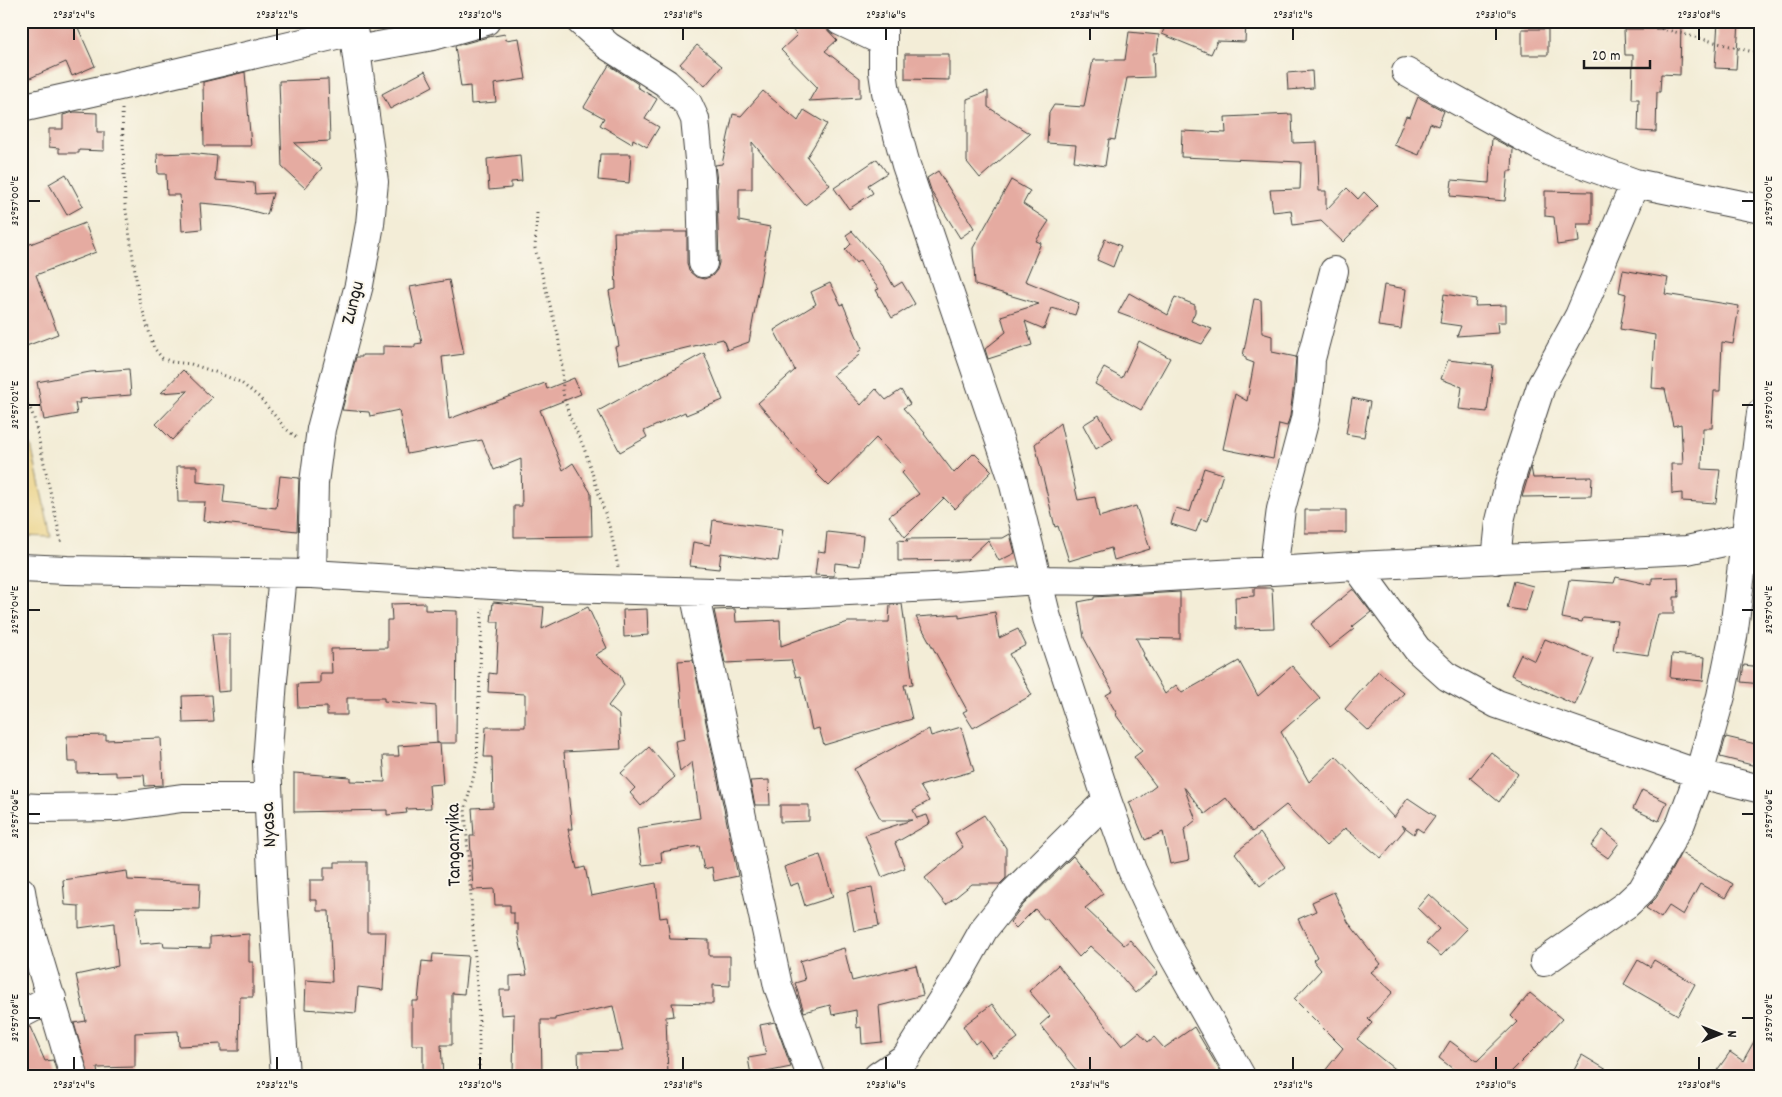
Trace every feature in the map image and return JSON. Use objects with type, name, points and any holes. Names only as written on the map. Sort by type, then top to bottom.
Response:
[{"type":"street","points":[[21,108],[354,34],[432,36],[486,21]]},
{"type":"street","points":[[580,21],[608,46],[666,83],[688,104],[695,119],[698,139],[704,263]]},
{"type":"street","points":[[840,21],[882,31],[883,72],[886,92],[906,165],[1012,477],[1047,618],[1132,870],[1166,943],[1241,1076]]},
{"type":"street","name":"Zungu","points":[[312,574],[314,483],[321,429],[359,285],[370,224],[374,182],[354,34]]},
{"type":"street","points":[[1406,72],[1550,152],[1635,183],[1761,209]]},
{"type":"street","points":[[1496,560],[1500,522],[1509,484],[1542,386],[1579,316],[1635,183]]},
{"type":"street","points":[[1273,571],[1281,509],[1305,419],[1311,359],[1334,271]]},
{"type":"street","points":[[1544,962],[1627,904],[1642,890],[1681,823],[1699,774],[1721,696],[1753,536],[1761,413]]},
{"type":"street","points":[[21,568],[312,574],[483,585],[784,594],[1038,580],[1100,581],[1687,550],[1753,536]]},
{"type":"street","points":[[1356,566],[1417,650],[1448,677],[1497,704],[1699,774],[1761,789]]},
{"type":"street","name":"Nyasa","points":[[283,574],[267,763],[273,897],[285,1076]]},
{"type":"street","points":[[694,592],[778,986],[811,1076]]},
{"type":"street","points":[[21,807],[117,807],[182,798],[268,798]]},
{"type":"street","points":[[878,1076],[906,1057],[984,928],[1006,902],[1108,800]]},
{"type":"street","points":[[21,890],[24,909],[74,1076]]},
{"type":"street","points":[[21,1014],[52,998]]},
{"type":"path","points":[[1632,21],[1761,54]]},
{"type":"path","points":[[121,86],[125,204],[139,298],[154,348],[162,358],[172,362],[190,364],[218,372],[240,382],[259,397],[286,429],[318,452]]},
{"type":"path","points":[[537,213],[535,248],[558,335],[563,393],[569,415],[584,448],[606,515],[623,589]]},
{"type":"path","points":[[21,386],[34,418],[67,570]]},
{"type":"path","name":"Tanganyika","points":[[479,1076],[479,1018],[465,809],[477,763],[483,585]]},
{"type":"sand","points":[[31,445],[51,537],[21,536],[21,448]]},
{"type":"building","points":[[21,21],[75,21],[95,66],[72,76],[66,62],[21,82]]},
{"type":"building","points":[[784,21],[819,21],[837,40],[825,51],[860,78],[860,98],[809,101],[817,87],[781,50],[797,35]]},
{"type":"building","points":[[1167,21],[1246,21],[1245,42],[1217,41],[1211,54],[1162,34]]},
{"type":"building","points":[[1665,21],[1681,21],[1680,75],[1661,74],[1660,92],[1657,92],[1656,132],[1638,131],[1639,99],[1632,99],[1633,55],[1625,55],[1624,29],[1664,29]]},
{"type":"building","points":[[1718,21],[1739,21],[1736,69],[1715,68]]},
{"type":"building","points":[[1522,29],[1548,29],[1548,55],[1522,55]]},
{"type":"building","points":[[1129,32],[1159,35],[1157,53],[1153,53],[1154,77],[1127,78],[1115,140],[1109,139],[1105,166],[1074,161],[1076,145],[1047,143],[1049,113],[1054,105],[1084,107],[1093,60],[1125,60]]},
{"type":"building","points":[[505,34],[506,40],[519,38],[526,79],[494,84],[496,102],[471,104],[470,86],[461,87],[455,46]]},
{"type":"building","points":[[697,45],[722,66],[705,86],[680,64]]},
{"type":"building","points":[[905,54],[949,54],[949,80],[905,79]]},
{"type":"building","points":[[609,65],[638,84],[637,87],[657,99],[645,119],[659,127],[647,147],[633,139],[632,144],[600,125],[604,118],[584,107]]},
{"type":"building","points":[[425,71],[433,86],[390,109],[382,94]]},
{"type":"building","points":[[1312,71],[1313,88],[1288,90],[1287,73]]},
{"type":"building","points":[[245,72],[251,146],[204,146],[203,82]]},
{"type":"building","points":[[328,79],[330,141],[294,143],[322,168],[305,188],[282,167],[279,81]]},
{"type":"building","points":[[763,91],[798,121],[804,110],[827,124],[807,157],[830,185],[805,205],[752,142],[752,189],[739,189],[739,221],[770,227],[749,342],[727,350],[723,339],[619,364],[615,347],[619,346],[609,291],[616,289],[614,232],[687,232],[687,263],[689,271],[696,277],[704,279],[712,276],[717,270],[719,263],[718,181],[715,165],[722,164],[733,114],[741,116]]},
{"type":"building","points":[[988,91],[988,107],[1030,134],[980,178],[967,162],[967,99]]},
{"type":"building","points":[[1418,97],[1444,111],[1438,126],[1430,123],[1419,155],[1394,145],[1406,116],[1410,117]]},
{"type":"building","points":[[74,112],[97,113],[97,132],[104,132],[104,151],[79,150],[79,153],[59,153],[59,148],[49,147],[49,129],[63,129],[63,115]]},
{"type":"building","points":[[1292,114],[1293,143],[1317,142],[1319,191],[1326,191],[1326,210],[1347,188],[1358,199],[1364,192],[1378,206],[1343,242],[1321,221],[1293,225],[1291,210],[1273,212],[1270,190],[1300,189],[1301,162],[1181,157],[1182,131],[1226,133],[1225,117]]},
{"type":"building","points":[[1492,138],[1513,149],[1512,171],[1508,171],[1505,201],[1450,196],[1452,180],[1489,183]]},
{"type":"building","points":[[189,153],[217,156],[215,180],[254,183],[255,194],[273,193],[267,215],[234,206],[200,203],[202,229],[182,231],[180,195],[167,195],[166,174],[158,174],[157,154]]},
{"type":"building","points":[[600,154],[631,154],[629,183],[598,180]]},
{"type":"building","points":[[520,155],[522,181],[511,182],[511,188],[489,190],[487,159]]},
{"type":"building","points":[[877,159],[887,173],[868,185],[873,193],[849,209],[834,188]]},
{"type":"building","points":[[938,171],[974,228],[960,238],[932,193],[927,178]]},
{"type":"building","points":[[66,174],[83,206],[67,215],[49,184]]},
{"type":"building","points":[[1011,180],[1030,191],[1023,204],[1049,221],[1036,241],[1041,243],[1025,281],[1079,303],[1075,315],[1052,308],[1044,329],[1025,321],[1032,345],[988,359],[985,349],[1006,332],[1001,316],[1039,304],[975,285],[973,248]]},
{"type":"building","points":[[1545,191],[1592,192],[1592,224],[1577,224],[1579,242],[1557,245],[1554,217],[1545,216]]},
{"type":"building","points":[[85,223],[96,252],[36,275],[58,334],[21,348],[21,240],[23,240],[25,246]]},
{"type":"building","points":[[852,231],[882,265],[894,287],[902,282],[915,304],[892,318],[876,290],[879,289],[860,260],[856,263],[845,250],[851,244],[846,235]]},
{"type":"building","points":[[1105,239],[1121,246],[1113,267],[1097,260]]},
{"type":"building","points":[[1623,270],[1668,278],[1665,294],[1739,306],[1733,344],[1722,342],[1720,391],[1714,391],[1712,428],[1703,428],[1702,469],[1720,470],[1716,503],[1682,501],[1682,493],[1672,494],[1671,464],[1683,464],[1681,424],[1673,426],[1665,389],[1652,388],[1655,335],[1620,329],[1626,294],[1619,292]]},
{"type":"building","points":[[449,280],[464,354],[442,357],[449,419],[545,383],[547,389],[574,378],[581,394],[540,410],[563,470],[573,463],[591,493],[592,536],[514,537],[514,506],[522,506],[521,459],[494,470],[482,440],[407,454],[399,410],[370,416],[369,412],[342,410],[356,357],[362,357],[362,355],[383,355],[383,346],[415,347],[415,344],[422,343],[410,287]]},
{"type":"building","points":[[830,283],[841,305],[843,304],[862,349],[857,353],[859,355],[833,375],[861,405],[876,389],[886,400],[901,390],[910,404],[903,408],[925,433],[954,473],[974,453],[992,471],[955,509],[944,498],[905,537],[889,516],[919,494],[902,473],[906,469],[876,438],[829,486],[815,472],[817,471],[758,403],[795,370],[774,330],[816,304],[811,292]]},
{"type":"building","points":[[1384,285],[1406,289],[1401,329],[1378,326]]},
{"type":"building","points":[[1129,293],[1168,315],[1175,297],[1195,305],[1195,312],[1191,321],[1212,329],[1202,344],[1118,313]]},
{"type":"building","points":[[1444,294],[1476,299],[1475,306],[1506,305],[1506,322],[1497,322],[1498,333],[1457,336],[1461,326],[1440,323]]},
{"type":"building","points":[[1254,299],[1261,300],[1262,333],[1272,336],[1272,352],[1296,357],[1290,416],[1287,426],[1279,424],[1273,459],[1223,449],[1235,394],[1247,401],[1254,363],[1246,360],[1246,357],[1243,356]]},
{"type":"building","points":[[1139,341],[1170,358],[1141,410],[1095,384],[1104,368],[1122,378]]},
{"type":"building","points":[[704,353],[723,400],[686,415],[685,412],[644,431],[647,437],[620,452],[598,411]]},
{"type":"building","points":[[1448,360],[1493,365],[1487,412],[1459,409],[1462,387],[1441,379]]},
{"type":"building","points":[[129,369],[131,395],[79,399],[80,403],[75,403],[77,414],[44,420],[37,382],[90,372]]},
{"type":"building","points":[[183,370],[212,398],[172,440],[156,424],[188,391],[161,393]]},
{"type":"building","points":[[1352,398],[1370,402],[1364,437],[1346,434]]},
{"type":"building","points":[[1099,415],[1113,439],[1096,449],[1083,425]]},
{"type":"building","points":[[1060,423],[1078,500],[1095,497],[1099,517],[1136,506],[1150,549],[1114,560],[1111,548],[1069,561],[1058,526],[1055,527],[1035,444]]},
{"type":"building","points":[[177,466],[197,466],[197,482],[225,485],[223,502],[276,508],[280,476],[299,478],[297,531],[203,521],[205,502],[178,502]]},
{"type":"building","points":[[1531,467],[1533,478],[1592,477],[1591,496],[1522,497]]},
{"type":"building","points":[[1204,468],[1223,474],[1208,521],[1201,519],[1196,532],[1171,524],[1176,508],[1190,512]]},
{"type":"building","points":[[1305,510],[1346,510],[1346,533],[1305,533]]},
{"type":"building","points":[[713,520],[783,529],[778,561],[721,553],[719,569],[690,566],[693,542],[710,545]]},
{"type":"building","points":[[827,532],[863,536],[860,566],[835,563],[834,576],[815,575],[818,551],[825,552]]},
{"type":"building","points":[[1010,534],[1015,553],[999,561],[988,540],[967,560],[898,561],[898,540],[1003,538]]},
{"type":"building","points":[[1616,577],[1652,585],[1652,578],[1678,577],[1679,597],[1674,597],[1674,614],[1658,614],[1648,655],[1613,650],[1618,621],[1583,618],[1582,622],[1562,618],[1569,580],[1614,583]]},
{"type":"building","points":[[1514,581],[1533,586],[1526,611],[1507,608]]},
{"type":"building","points":[[1254,588],[1272,588],[1274,628],[1236,629],[1235,597],[1254,596]]},
{"type":"building","points":[[1353,589],[1371,612],[1352,627],[1354,629],[1330,648],[1311,624]]},
{"type":"building","points":[[1180,592],[1180,639],[1136,638],[1143,655],[1165,694],[1176,685],[1182,693],[1239,661],[1258,696],[1292,666],[1320,698],[1281,732],[1309,782],[1336,756],[1394,818],[1408,798],[1435,816],[1423,832],[1417,828],[1414,834],[1402,825],[1405,829],[1381,858],[1345,828],[1326,846],[1286,805],[1252,832],[1226,798],[1205,814],[1184,787],[1196,820],[1184,830],[1189,860],[1170,864],[1163,832],[1145,840],[1129,802],[1140,798],[1156,786],[1134,757],[1142,751],[1116,715],[1106,695],[1113,691],[1084,638],[1078,602],[1094,599],[1094,597]]},
{"type":"building","points":[[493,602],[544,607],[542,629],[588,607],[607,648],[595,655],[620,675],[624,685],[608,706],[619,715],[621,749],[564,752],[572,829],[568,829],[577,869],[585,867],[591,896],[656,883],[660,918],[667,917],[670,939],[709,940],[709,956],[730,956],[730,986],[713,985],[713,1004],[672,1003],[674,1016],[666,1017],[668,1076],[579,1076],[578,1052],[623,1051],[613,1006],[555,1018],[555,1020],[541,1020],[542,1076],[513,1076],[514,1014],[501,1015],[500,990],[510,990],[510,976],[527,975],[518,934],[518,924],[514,924],[514,913],[510,913],[510,905],[495,905],[494,889],[473,890],[470,836],[474,836],[472,808],[493,807],[492,757],[484,757],[486,727],[525,727],[525,694],[488,692],[489,673],[496,674],[499,622],[491,622]]},
{"type":"building","points":[[425,603],[425,610],[457,611],[456,743],[437,743],[436,706],[384,701],[384,698],[347,698],[347,715],[327,715],[327,707],[298,708],[297,684],[320,683],[320,673],[332,673],[331,649],[387,648],[387,620],[392,620],[391,604]]},
{"type":"building","points":[[902,604],[913,684],[904,685],[912,719],[824,745],[819,728],[812,730],[800,676],[796,677],[791,660],[725,663],[714,610],[735,609],[736,622],[780,620],[781,646],[848,622],[889,622],[890,605]]},
{"type":"building","points":[[647,609],[648,635],[624,637],[623,610]]},
{"type":"building","points":[[995,612],[999,638],[1018,629],[1026,645],[1009,654],[1032,695],[973,728],[963,712],[967,710],[916,617],[959,614],[959,618]]},
{"type":"building","points":[[212,634],[230,634],[230,691],[218,692]]},
{"type":"building","points":[[1545,639],[1594,659],[1575,705],[1511,675],[1521,654],[1535,661]]},
{"type":"building","points":[[1672,654],[1705,657],[1703,681],[1670,678]]},
{"type":"building","points":[[693,660],[738,876],[714,881],[712,867],[704,869],[699,846],[661,852],[662,863],[642,865],[637,828],[700,818],[692,762],[680,772],[675,741],[685,739],[678,661]]},
{"type":"building","points":[[1744,665],[1761,667],[1761,684],[1741,682]]},
{"type":"building","points":[[1378,671],[1404,693],[1369,731],[1345,709]]},
{"type":"building","points":[[212,695],[214,722],[183,723],[182,696]]},
{"type":"building","points":[[961,727],[974,771],[920,786],[929,801],[913,810],[917,818],[927,815],[930,823],[895,843],[905,868],[882,877],[865,835],[912,820],[881,820],[854,769],[929,729],[931,736]]},
{"type":"building","points":[[106,735],[106,740],[161,738],[163,785],[145,786],[144,775],[116,776],[116,772],[77,773],[77,762],[68,762],[67,736]]},
{"type":"building","points":[[1726,737],[1760,745],[1756,766],[1720,757]]},
{"type":"building","points":[[440,743],[443,784],[429,785],[431,808],[406,809],[407,813],[387,815],[387,810],[294,812],[294,773],[350,777],[350,781],[385,782],[383,756],[399,756],[398,746]]},
{"type":"building","points":[[649,747],[675,777],[641,806],[630,793],[635,788],[621,773]]},
{"type":"building","points":[[1491,752],[1518,774],[1499,802],[1470,778]]},
{"type":"building","points":[[769,780],[770,805],[755,805],[750,781]]},
{"type":"building","points":[[1642,790],[1667,802],[1659,821],[1633,809]]},
{"type":"building","points":[[780,805],[809,805],[809,821],[780,822]]},
{"type":"building","points":[[984,815],[1006,848],[1006,878],[1000,884],[972,884],[946,905],[925,878],[963,847],[955,833]]},
{"type":"building","points":[[1603,830],[1619,843],[1608,858],[1591,846]]},
{"type":"building","points":[[1260,833],[1285,867],[1260,886],[1235,853]]},
{"type":"building","points":[[1681,853],[1733,884],[1725,898],[1700,884],[1683,915],[1669,906],[1661,918],[1646,908],[1656,898]]},
{"type":"building","points":[[820,855],[833,897],[805,906],[798,883],[790,886],[784,867]]},
{"type":"building","points":[[1073,856],[1103,894],[1085,908],[1124,945],[1130,940],[1158,973],[1135,993],[1115,969],[1090,946],[1079,957],[1046,918],[1045,920],[1035,909],[1016,928],[1010,922],[1023,905]]},
{"type":"building","points":[[335,862],[367,862],[367,932],[386,932],[383,990],[358,987],[356,1013],[305,1009],[306,980],[332,982],[329,911],[317,911],[317,900],[310,900],[310,880],[324,880],[324,867],[335,867]]},
{"type":"building","points":[[127,871],[128,880],[200,883],[199,909],[136,908],[140,944],[163,942],[164,947],[210,948],[210,937],[249,934],[249,962],[253,962],[253,997],[240,997],[239,1051],[221,1051],[221,1044],[179,1046],[178,1031],[135,1033],[135,1067],[97,1068],[98,1076],[89,1076],[74,1023],[86,1021],[76,975],[118,966],[114,923],[79,928],[79,906],[65,905],[63,880]]},
{"type":"building","points":[[872,887],[879,926],[854,931],[847,892]]},
{"type":"building","points":[[1334,892],[1348,922],[1381,964],[1371,972],[1393,992],[1368,1019],[1372,1023],[1357,1039],[1403,1076],[1321,1076],[1343,1048],[1294,999],[1321,970],[1313,960],[1317,957],[1298,919],[1316,911],[1312,902]]},
{"type":"building","points":[[1429,894],[1467,929],[1441,956],[1426,943],[1439,929],[1417,908]]},
{"type":"building","points":[[844,948],[852,981],[916,965],[923,995],[879,1006],[882,1042],[862,1044],[861,1027],[857,1028],[856,1010],[832,1015],[830,1005],[804,1012],[795,983],[805,980],[800,961]]},
{"type":"building","points":[[433,954],[468,956],[464,994],[452,993],[452,1045],[441,1045],[443,1076],[423,1076],[423,1045],[412,1045],[412,1001],[418,1001],[422,961],[432,962]]},
{"type":"building","points":[[1638,960],[1650,967],[1654,960],[1695,984],[1678,1015],[1624,984]]},
{"type":"building","points":[[1058,965],[1122,1046],[1139,1032],[1148,1042],[1154,1037],[1164,1048],[1194,1027],[1223,1076],[1081,1076],[1040,1025],[1050,1016],[1029,991]]},
{"type":"building","points":[[1530,993],[1562,1019],[1507,1076],[1462,1076],[1439,1058],[1450,1041],[1477,1061],[1517,1022],[1511,1016]]},
{"type":"building","points":[[992,1004],[1018,1038],[993,1057],[980,1040],[975,1044],[963,1026]]},
{"type":"building","points":[[775,1022],[791,1067],[751,1075],[748,1058],[766,1055],[760,1025]]},
{"type":"building","points":[[30,1027],[45,1061],[53,1060],[58,1076],[21,1076],[21,1029]]},
{"type":"building","points":[[1761,1029],[1761,1067],[1758,1071],[1761,1073],[1761,1076],[1713,1076],[1730,1052],[1743,1061]]},
{"type":"building","points":[[1582,1055],[1617,1076],[1571,1076]]}]
